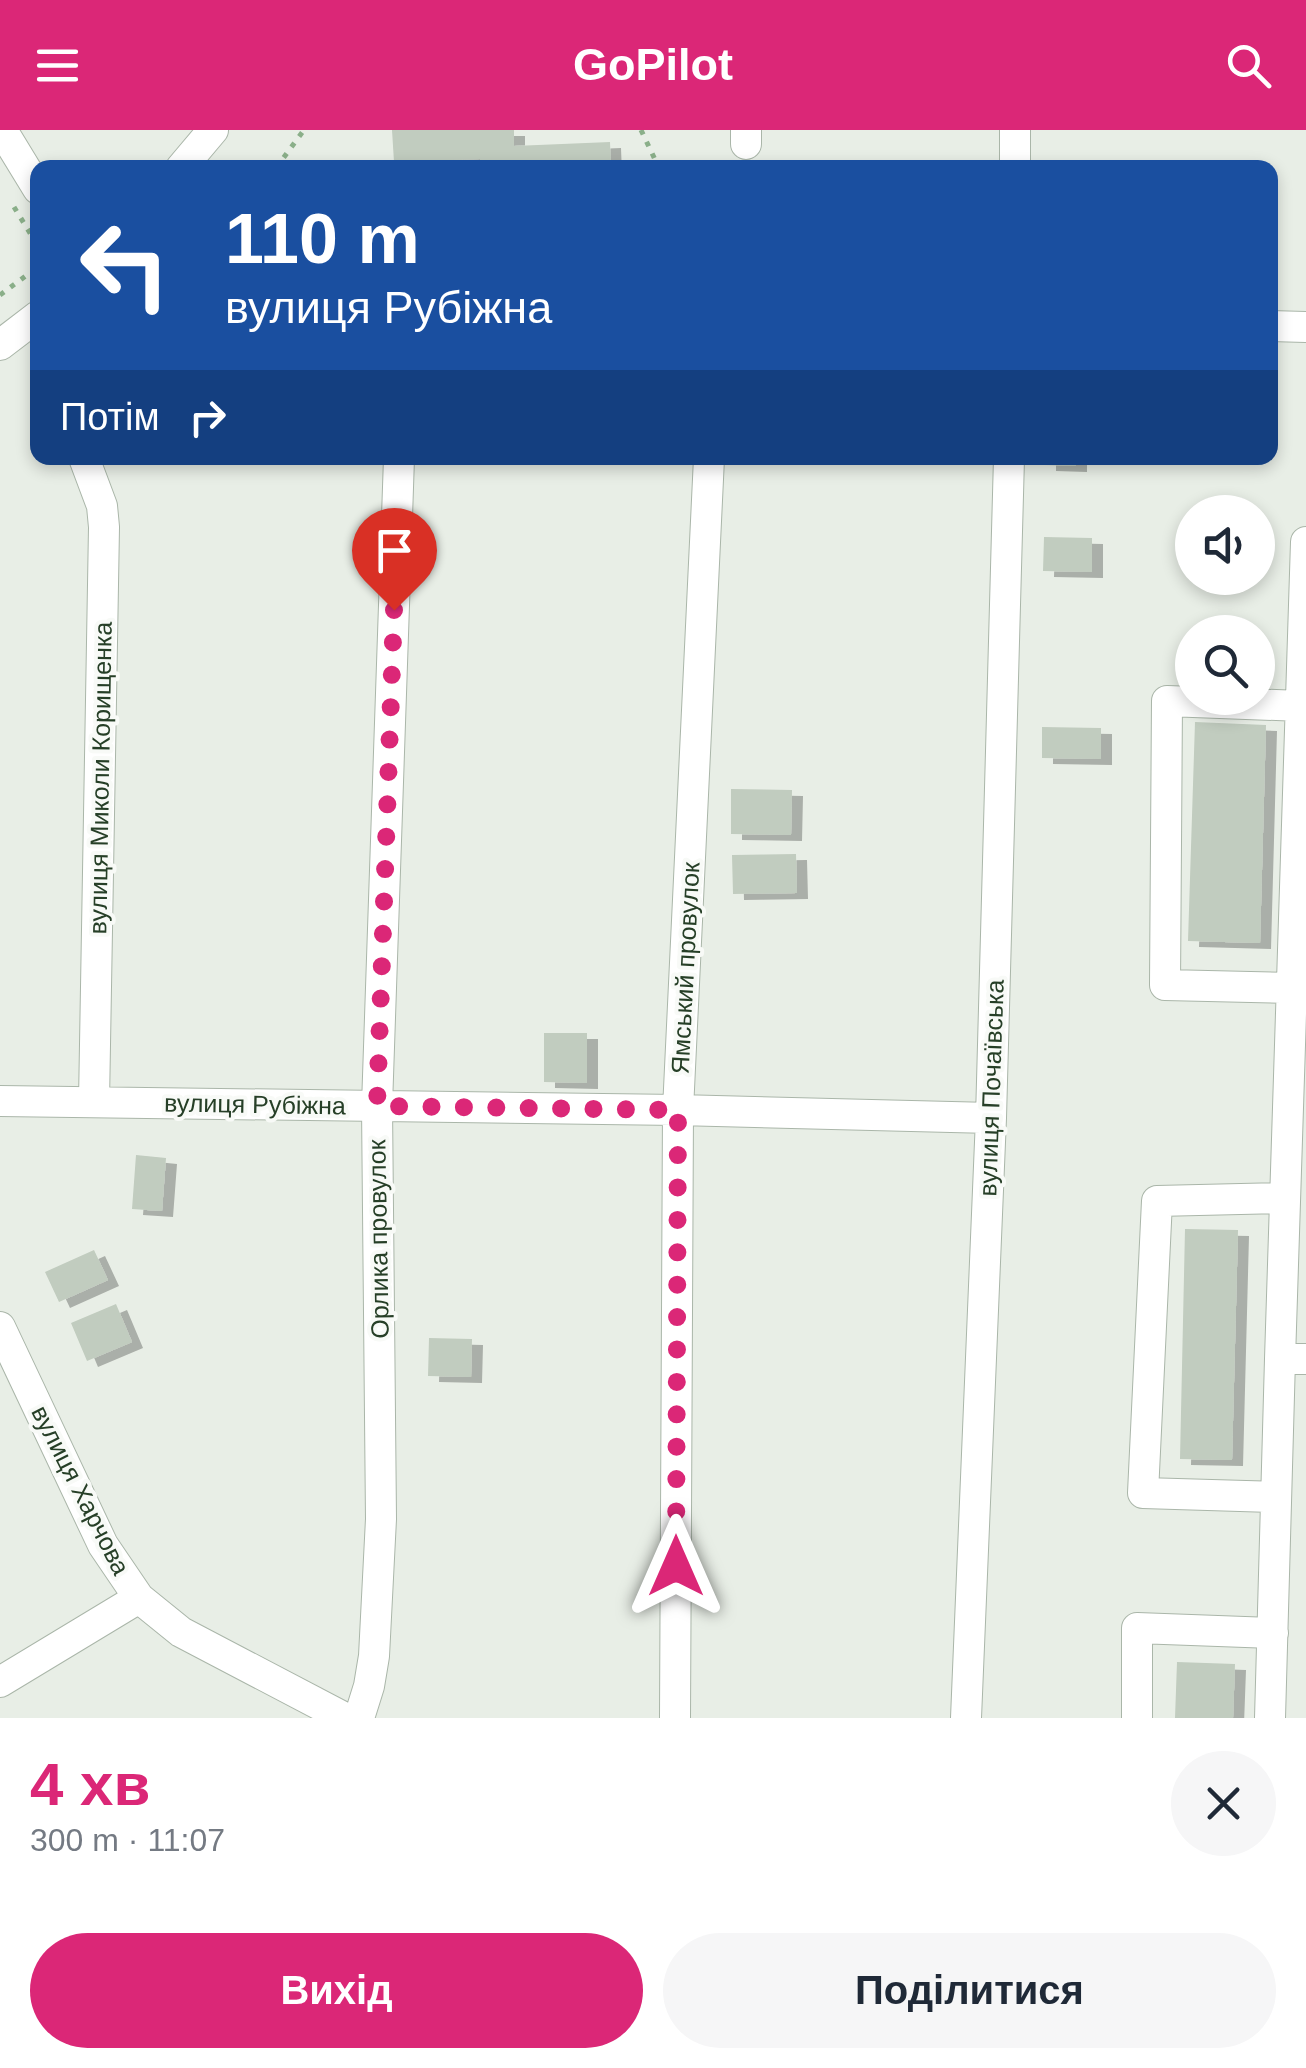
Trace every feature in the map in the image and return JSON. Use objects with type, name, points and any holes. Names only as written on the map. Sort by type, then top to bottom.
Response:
[{"type":"street","points":[[2,130],[24,194]]},
{"type":"street","points":[[188,160],[213,130]]},
{"type":"street","points":[[1015,160],[1016,130]]},
{"type":"street","points":[[1278,326],[1306,327]]},
{"type":"street","points":[[0,345],[30,328]]},
{"type":"street","name":"вулиця Миколи Корищенка","points":[[87,465],[102,506],[104,527],[94,1102]]},
{"type":"street","name":"Орлика провулок","points":[[358,1718],[374,1656],[381,1519],[377,1106],[399,465]]},
{"type":"street","name":"Ямський провулок","points":[[675,1718],[678,1110],[708,465]]},
{"type":"street","name":"вулиця Почаївська","points":[[966,1718],[991,1118],[1008,465]]},
{"type":"street","points":[[1270,1718],[1276,1497],[1293,1359],[1285,1198],[1301,827],[1306,542]]},
{"type":"street","points":[[1292,988],[1165,985],[1167,701],[1301,706]]},
{"type":"street","name":"вулиця Рубіжна","points":[[0,1101],[991,1118]]},
{"type":"street","points":[[1276,1497],[1143,1493],[1157,1202],[1285,1198]]},
{"type":"street","name":"вулиця Харчова","points":[[0,1326],[104,1545],[139,1598],[181,1632],[344,1718]]},
{"type":"street","points":[[0,1682],[139,1598]]},
{"type":"street","points":[[1138,1718],[1137,1628],[1273,1633]]},
{"type":"path","points":[[282,160],[304,130]]},
{"type":"path","points":[[642,130],[655,160]]},
{"type":"path","points":[[0,295],[30,273]]},
{"type":"building","points":[[392,130],[514,130],[514,146],[610,142],[611,160],[394,160]]},
{"type":"building","points":[[1044,537],[1092,538],[1092,572],[1043,571]]},
{"type":"building","points":[[1195,722],[1266,725],[1260,943],[1188,941]]},
{"type":"building","points":[[1042,727],[1101,728],[1101,759],[1042,758]]},
{"type":"building","points":[[731,789],[792,790],[791,835],[731,834]]},
{"type":"building","points":[[796,854],[797,893],[733,894],[732,855]]},
{"type":"building","points":[[544,1033],[587,1033],[587,1083],[544,1082]]},
{"type":"building","points":[[136,1155],[166,1158],[162,1211],[132,1209]]},
{"type":"building","points":[[1185,1229],[1238,1230],[1232,1460],[1180,1459]]},
{"type":"building","points":[[94,1250],[108,1280],[59,1302],[45,1272]]},
{"type":"building","points":[[116,1304],[132,1342],[87,1361],[71,1323]]},
{"type":"building","points":[[429,1338],[472,1339],[471,1377],[428,1376]]},
{"type":"building","points":[[1177,1662],[1235,1664],[1233,1718],[1175,1718]]},
{"type":"route","points":[[394,610],[377,1106],[678,1110],[676,1566]]}]
